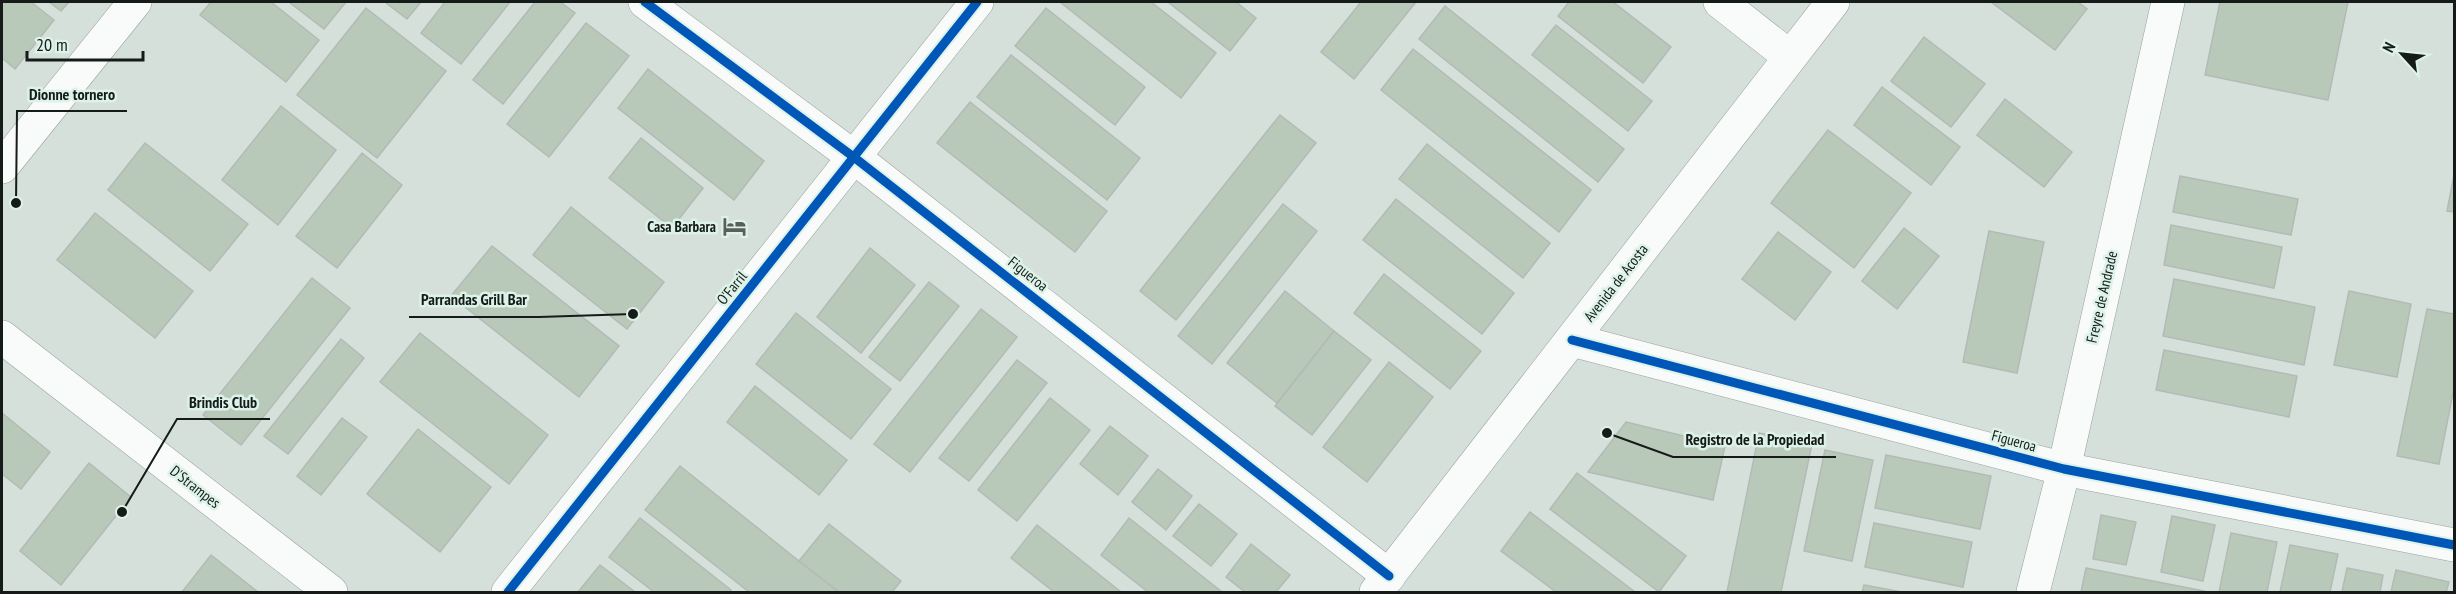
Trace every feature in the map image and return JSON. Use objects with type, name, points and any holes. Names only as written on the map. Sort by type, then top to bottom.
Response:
[{"type":"street","points":[[2,167],[135,2]]},
{"type":"street","name":"Figueroa","points":[[645,2],[855,158],[1382,584]]},
{"type":"street","name":"O'Farril","points":[[508,592],[978,2]]},
{"type":"street","points":[[1720,2],[1791,57]]},
{"type":"street","name":"Avenida de Acosta","points":[[1382,584],[1833,2]]},
{"type":"street","name":"Freyre de Andrade","points":[[2033,592],[2064,469],[2168,2]]},
{"type":"street","name":"D'Strampes","points":[[2,337],[331,592]]},
{"type":"street","name":"Figueroa","points":[[1572,340],[2064,469],[2454,545]]},
{"type":"building","points":[[2,2],[31,2],[54,20],[15,69],[2,58]]},
{"type":"building","points":[[49,2],[69,2],[61,11]]},
{"type":"building","points":[[211,2],[271,2],[319,40],[286,82],[200,15]]},
{"type":"building","points":[[289,2],[346,2],[324,29]]},
{"type":"building","points":[[385,2],[421,2],[407,19]]},
{"type":"building","points":[[445,2],[510,2],[461,64],[421,33]]},
{"type":"building","points":[[535,2],[560,2],[575,13],[503,104],[473,80]]},
{"type":"building","points":[[1060,2],[1151,2],[1216,53],[1181,98]]},
{"type":"building","points":[[1168,2],[1236,2],[1256,18],[1230,51]]},
{"type":"building","points":[[1361,2],[1416,2],[1354,79],[1321,52]]},
{"type":"building","points":[[1569,2],[1613,2],[1671,47],[1643,83],[1558,16]]},
{"type":"building","points":[[1991,2],[2078,2],[2087,9],[2055,50]]},
{"type":"building","points":[[2220,2],[2348,2],[2328,100],[2205,75]]},
{"type":"building","points":[[1445,6],[1624,149],[1598,182],[1419,39]]},
{"type":"building","points":[[366,8],[446,71],[377,158],[297,95]]},
{"type":"building","points":[[1046,8],[1145,87],[1115,125],[1015,46]]},
{"type":"building","points":[[586,23],[629,56],[549,157],[507,124]]},
{"type":"building","points":[[1556,25],[1652,101],[1628,131],[1532,55]]},
{"type":"building","points":[[1924,37],[1985,84],[1951,127],[1891,81]]},
{"type":"building","points":[[1413,49],[1591,190],[1559,232],[1381,90]]},
{"type":"building","points":[[1011,55],[1140,158],[1107,200],[977,97]]},
{"type":"building","points":[[648,69],[764,161],[734,200],[618,108]]},
{"type":"building","points":[[1882,87],[1960,147],[1931,185],[1854,125]]},
{"type":"building","points":[[2005,99],[2072,152],[2044,187],[1977,135]]},
{"type":"building","points":[[970,102],[1107,211],[1075,252],[937,143]]},
{"type":"building","points":[[281,106],[336,150],[278,225],[222,180]]},
{"type":"building","points":[[1280,115],[1316,143],[1176,320],[1140,291]]},
{"type":"building","points":[[1828,130],[1911,193],[1854,268],[1771,203]]},
{"type":"building","points":[[641,138],[703,188],[672,228],[609,178]]},
{"type":"building","points":[[145,143],[248,224],[210,271],[108,190]]},
{"type":"building","points":[[1427,144],[1550,243],[1523,278],[1399,179]]},
{"type":"building","points":[[362,153],[402,185],[337,268],[296,236]]},
{"type":"building","points":[[2454,175],[2454,212],[2447,211]]},
{"type":"building","points":[[2180,176],[2298,199],[2291,235],[2173,212]]},
{"type":"building","points":[[1396,199],[1514,293],[1482,334],[1363,240]]},
{"type":"building","points":[[1283,204],[1317,231],[1212,364],[1178,336]]},
{"type":"building","points":[[571,207],[664,282],[627,329],[533,255]]},
{"type":"building","points":[[95,213],[193,291],[155,338],[57,260]]},
{"type":"building","points":[[2171,225],[2282,247],[2274,288],[2164,265]]},
{"type":"building","points":[[1904,228],[1939,256],[1897,309],[1862,281]]},
{"type":"building","points":[[1989,231],[2044,242],[2017,373],[1963,362]]},
{"type":"building","points":[[1778,232],[1831,272],[1795,320],[1742,279]]},
{"type":"building","points":[[492,246],[619,346],[579,397],[451,296]]},
{"type":"building","points":[[870,248],[915,285],[861,353],[817,317]]},
{"type":"building","points":[[1384,274],[1481,351],[1450,389],[1354,313]]},
{"type":"building","points":[[312,278],[350,308],[241,445],[203,415]]},
{"type":"building","points":[[2174,279],[2315,307],[2304,365],[2163,336]]},
{"type":"building","points":[[929,282],[959,306],[900,381],[869,357]]},
{"type":"building","points":[[1285,291],[1334,331],[1277,403],[1227,363]]},
{"type":"building","points":[[2349,291],[2411,304],[2397,377],[2334,365]]},
{"type":"building","points":[[981,309],[1017,337],[910,472],[874,444]]},
{"type":"building","points":[[2427,309],[2454,314],[2454,388],[2439,464],[2397,456]]},
{"type":"building","points":[[796,313],[891,389],[851,439],[756,364]]},
{"type":"building","points":[[1334,331],[1371,360],[1312,435],[1275,406]]},
{"type":"building","points":[[420,333],[548,435],[509,484],[380,382]]},
{"type":"building","points":[[341,339],[364,358],[288,454],[264,436]]},
{"type":"building","points":[[2164,350],[2297,376],[2289,417],[2156,390]]},
{"type":"building","points":[[1017,360],[1047,383],[969,481],[939,458]]},
{"type":"building","points":[[1389,362],[1433,397],[1367,482],[1323,447]]},
{"type":"building","points":[[755,386],[847,460],[819,495],[727,422]]},
{"type":"building","points":[[1050,398],[1090,430],[1017,521],[978,490]]},
{"type":"building","points":[[2,413],[50,452],[21,489],[2,474]]},
{"type":"building","points":[[342,418],[367,437],[321,495],[297,476]]},
{"type":"building","points":[[1626,422],[1725,446],[1713,500],[1588,472]]},
{"type":"building","points":[[1110,426],[1148,456],[1118,495],[1080,464]]},
{"type":"building","points":[[418,429],[491,487],[440,552],[367,494]]},
{"type":"building","points":[[1759,433],[1812,444],[1781,592],[1727,592]]},
{"type":"building","points":[[1825,450],[1873,460],[1852,561],[1804,551]]},
{"type":"building","points":[[1886,455],[1991,476],[1980,529],[1875,508]]},
{"type":"building","points":[[89,463],[131,497],[61,585],[20,551]]},
{"type":"building","points":[[680,466],[839,592],[749,592],[645,510]]},
{"type":"building","points":[[1158,469],[1192,496],[1166,530],[1132,502]]},
{"type":"building","points":[[1577,473],[1686,556],[1659,592],[1550,509]]},
{"type":"building","points":[[1199,504],[1237,534],[1211,566],[1173,536]]},
{"type":"building","points":[[1530,512],[1635,592],[1556,592],[1501,551]]},
{"type":"building","points":[[2101,515],[2136,522],[2126,565],[2093,559]]},
{"type":"building","points":[[2172,516],[2215,525],[2203,581],[2161,572]]},
{"type":"building","points":[[640,518],[731,590],[729,592],[654,592],[609,557]]},
{"type":"building","points":[[1129,518],[1222,592],[1148,592],[1101,555]]},
{"type":"building","points":[[1874,523],[1972,542],[1963,587],[1865,567]]},
{"type":"building","points":[[829,524],[901,581],[892,592],[839,592],[799,561]]},
{"type":"building","points":[[1037,525],[1121,592],[1054,592],[1011,558]]},
{"type":"building","points":[[2231,533],[2277,542],[2267,592],[2219,592]]},
{"type":"building","points":[[1251,544],[1290,575],[1276,592],[1245,592],[1226,577]]},
{"type":"building","points":[[2290,545],[2338,554],[2330,592],[2280,592]]},
{"type":"building","points":[[211,555],[258,592],[182,592]]},
{"type":"building","points":[[600,565],[635,592],[578,592]]},
{"type":"building","points":[[2086,568],[2204,591],[2081,592]]},
{"type":"building","points":[[2347,568],[2383,575],[2380,592],[2342,592]]},
{"type":"building","points":[[2396,570],[2449,582],[2446,592],[2391,592]]},
{"type":"building","points":[[1864,585],[1902,592],[1862,592]]},
{"type":"cycle path","points":[[645,2],[855,158],[1389,576]]},
{"type":"cycle path","points":[[508,592],[977,2]]},
{"type":"cycle path","points":[[1572,340],[2064,469],[2454,545]]},
{"type":"place","name":"Dionne tornero","points":[[16,203]]},
{"type":"place","name":"Casa Barbara","points":[[734,227]]},
{"type":"place","name":"Parrandas Grill Bar","points":[[633,314]]},
{"type":"place","name":"Registro de la Propiedad","points":[[1607,433]]},
{"type":"place","name":"Brindis Club","points":[[122,512]]}]
